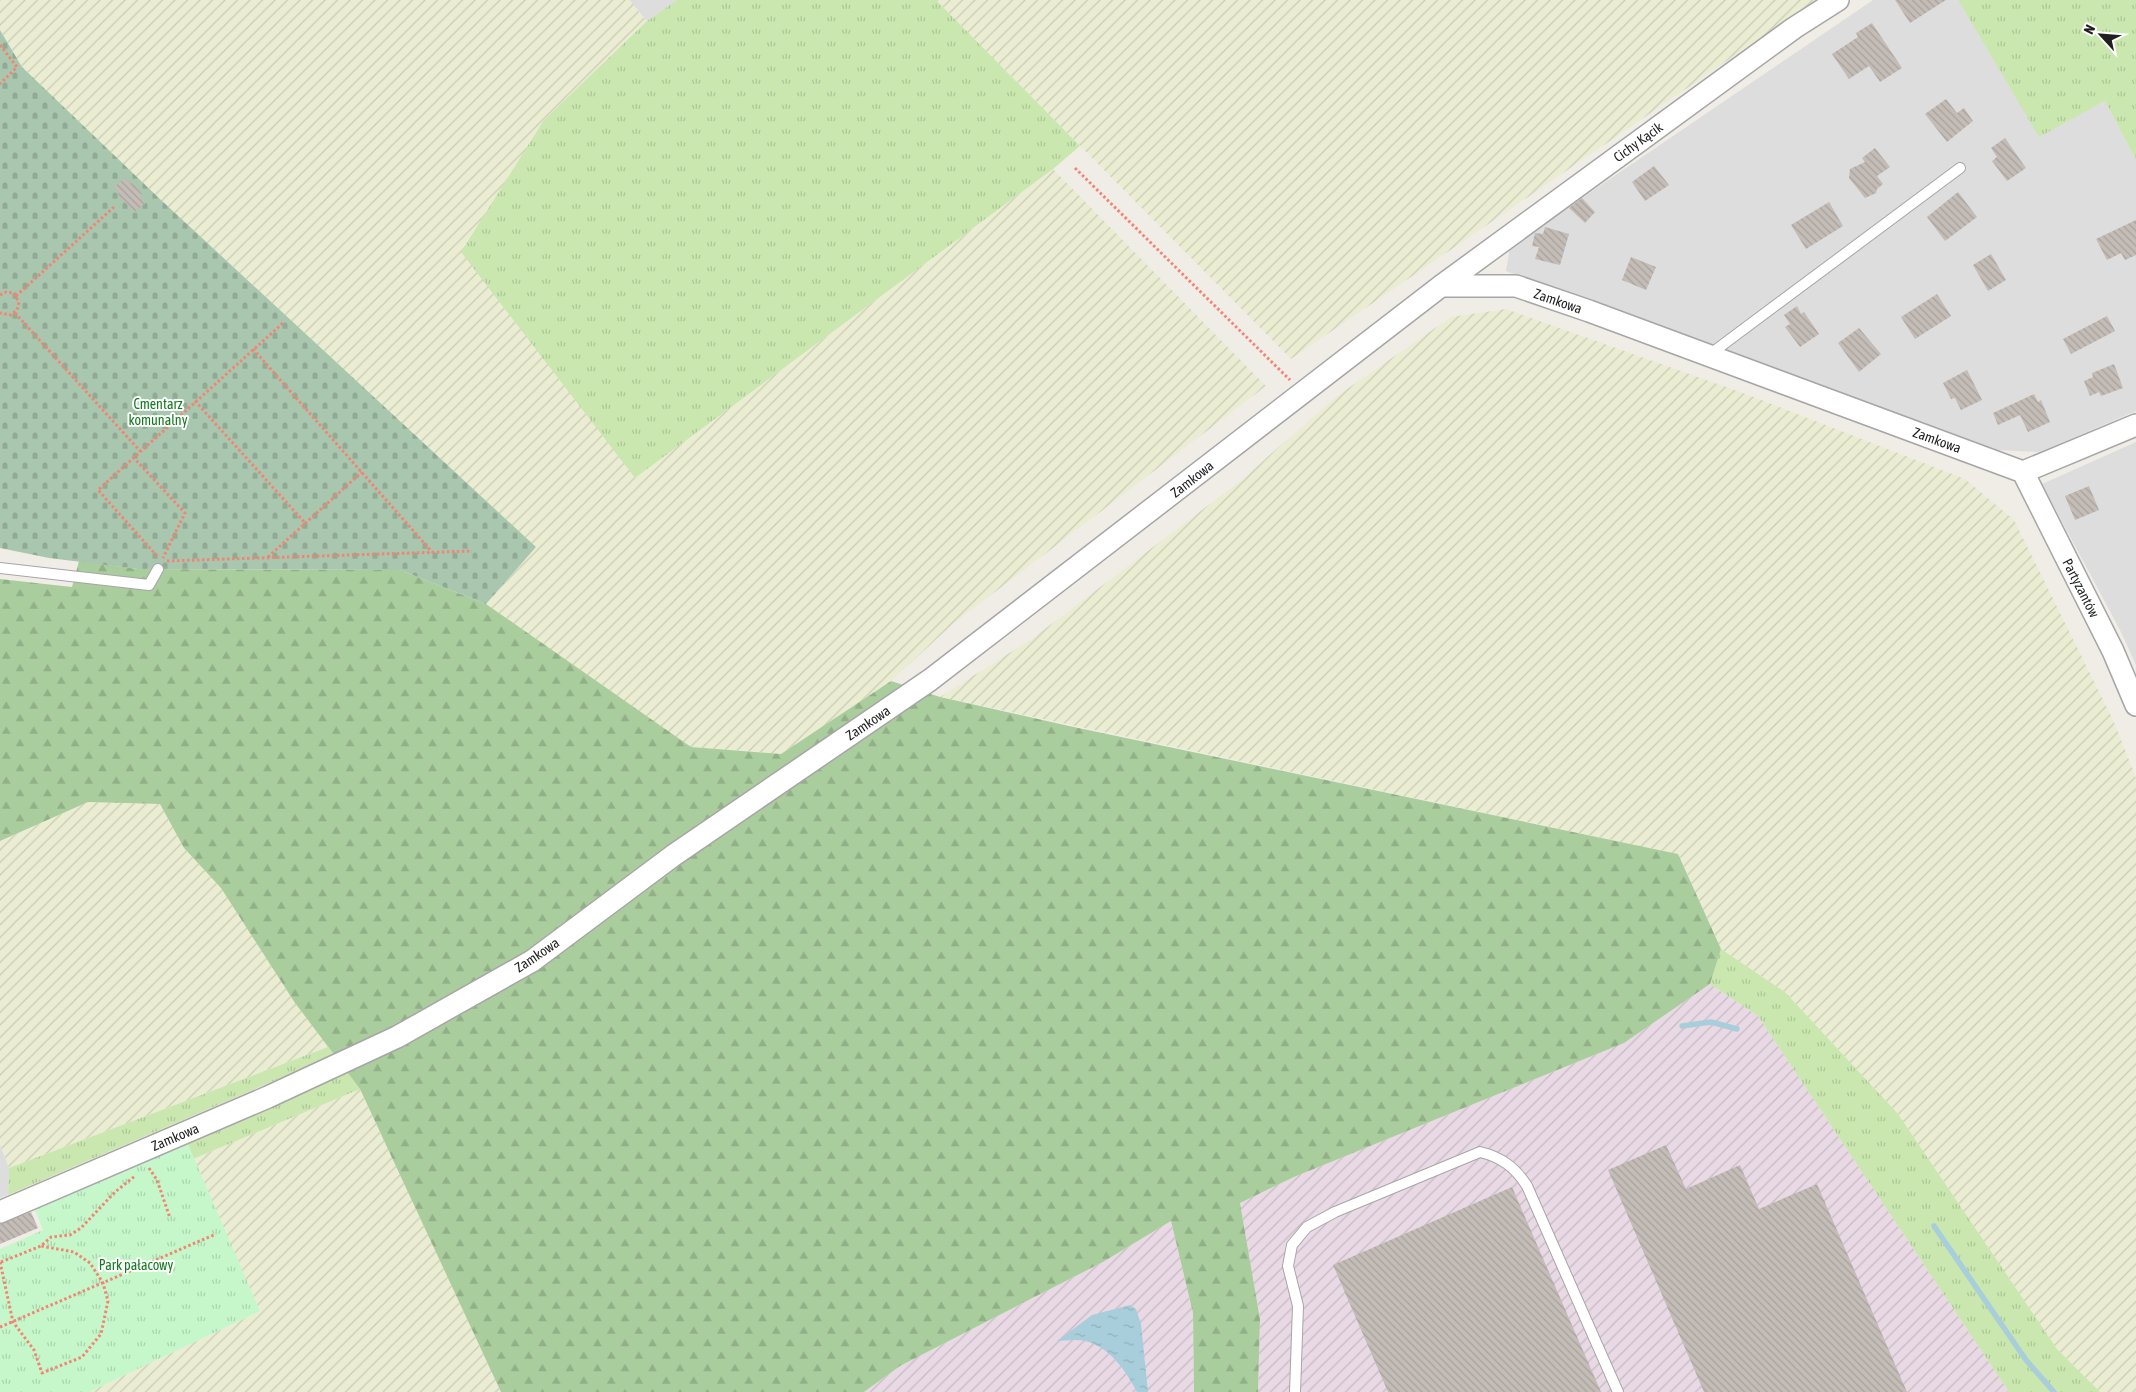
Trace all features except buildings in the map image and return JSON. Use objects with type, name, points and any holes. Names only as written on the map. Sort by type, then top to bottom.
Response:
[{"type":"street","name":"Cichy Kącik","points":[[1441,286],[1794,28],[1838,0]]},
{"type":"street","name":"Zamkowa","points":[[0,1212],[268,1097],[397,1037],[532,961],[674,855],[930,680],[1441,286],[1516,286],[1709,355],[2023,472]]},
{"type":"street","points":[[2023,472],[2136,425]]},
{"type":"street","name":"Partyzantów","points":[[2023,472],[2113,651],[2136,705]]},
{"type":"lane","points":[[1709,355],[1960,168]]},
{"type":"lane","points":[[0,568],[149,585],[160,565]]},
{"type":"lane","points":[[1295,1392],[1298,1306],[1288,1266],[1292,1245],[1307,1227],[1335,1212],[1480,1152],[1495,1156],[1511,1166],[1527,1186],[1618,1392]]},
{"type":"path","points":[[0,45],[17,67],[0,84]]},
{"type":"path","points":[[1074,168],[1302,392]]},
{"type":"path","points":[[16,296],[114,207]]},
{"type":"path","points":[[0,295],[9,292],[16,296],[19,306],[14,313],[8,315],[0,312]]},
{"type":"path","points":[[14,313],[140,451]]},
{"type":"path","points":[[160,565],[98,490],[283,323]]},
{"type":"path","points":[[253,350],[432,552]]},
{"type":"path","points":[[196,401],[305,524]]},
{"type":"path","points":[[133,457],[185,513],[160,565]]},
{"type":"path","points":[[268,558],[362,472]]},
{"type":"path","points":[[160,565],[268,558],[472,551]]},
{"type":"path","points":[[143,1171],[150,1167],[157,1180],[170,1218]]},
{"type":"path","points":[[41,1246],[74,1252],[90,1263],[103,1283],[108,1301],[101,1334],[82,1357],[42,1373],[34,1350],[13,1322],[0,1262],[41,1246],[51,1237],[70,1235],[81,1228],[115,1192],[137,1175]]},
{"type":"path","points":[[0,1327],[216,1234]]},
{"type":"shaded area","points":[[629,0],[677,0],[647,21]]},
{"type":"shaded area","points":[[1873,0],[1958,0],[2039,136],[2105,101],[2136,160],[2136,411],[2040,452],[1994,450],[1506,271],[1510,247]]},
{"type":"shaded area","points":[[2136,442],[2136,665],[2120,630],[2042,484]]},
{"type":"shaded area","points":[[1710,984],[1758,1016],[2009,1392],[1258,1392],[1260,1319],[1240,1203],[1294,1177],[1624,1043]]},
{"type":"shaded area","points":[[0,1144],[9,1168],[8,1195],[0,1198]]},
{"type":"shaded area","points":[[1171,1221],[1193,1313],[1194,1392],[864,1392],[900,1366],[1103,1262]]},
{"type":"green space","points":[[0,0],[629,0],[647,21],[544,120],[635,478],[1053,169],[1266,386],[954,623],[891,681],[781,754],[690,747],[486,604],[536,547],[161,200],[22,67],[0,30]]},
{"type":"green space","points":[[677,0],[936,0],[1080,146],[1053,169],[635,478],[461,252],[544,120],[647,21]]},
{"type":"green space","points":[[936,0],[1816,0],[1291,359]]},
{"type":"green space","points":[[1958,0],[2136,0],[2136,160],[2105,101],[2039,137]]},
{"type":"green space","name":"Cmentarz komunalny","points":[[0,30],[22,67],[161,200],[536,547],[486,604],[400,570],[138,569],[49,558],[0,548]]},
{"type":"green space","points":[[1506,309],[1746,394],[1965,479],[2014,520],[2114,722],[2136,778],[2136,1392],[2100,1392],[2057,1349],[1898,1114],[1785,992],[1721,949],[1678,854],[940,697],[1033,638],[1239,482],[1337,396],[1451,317]]},
{"type":"green space","points":[[79,561],[138,569],[400,570],[486,604],[691,747],[781,754],[891,681],[940,697],[1069,726],[1678,854],[1721,949],[1710,984],[1624,1043],[1294,1177],[1240,1203],[1260,1319],[1258,1392],[1194,1392],[1193,1313],[1171,1221],[1103,1262],[900,1366],[864,1392],[501,1392],[360,1089],[295,1003],[221,888],[184,848],[160,804],[88,802],[0,841],[0,579],[72,587]]},
{"type":"green space","points":[[88,802],[160,804],[184,848],[221,888],[295,1003],[328,1047],[9,1168],[0,1144],[0,841]]},
{"type":"green space","points":[[1721,949],[1785,992],[1898,1114],[2057,1349],[2100,1392],[2009,1392],[1758,1016],[1710,984]]},
{"type":"green space","points":[[328,1047],[334,1055],[8,1195],[9,1168]]},
{"type":"green space","points":[[348,1073],[360,1089],[193,1159],[187,1142]]},
{"type":"green space","points":[[360,1089],[501,1392],[89,1392],[260,1311],[193,1159]]},
{"type":"green space","name":"Park pałacowy","points":[[187,1142],[260,1311],[89,1392],[0,1392],[0,1249],[43,1230],[33,1205]]},
{"type":"water","points":[[1130,1305],[1136,1309],[1141,1324],[1148,1392],[1137,1392],[1128,1376],[1110,1354],[1094,1344],[1074,1340],[1057,1341],[1092,1315]]},
{"type":"waterway","points":[[1682,1026],[1711,1022],[1737,1029]]},
{"type":"waterway","points":[[1934,1226],[2026,1360],[2054,1392]]}]
